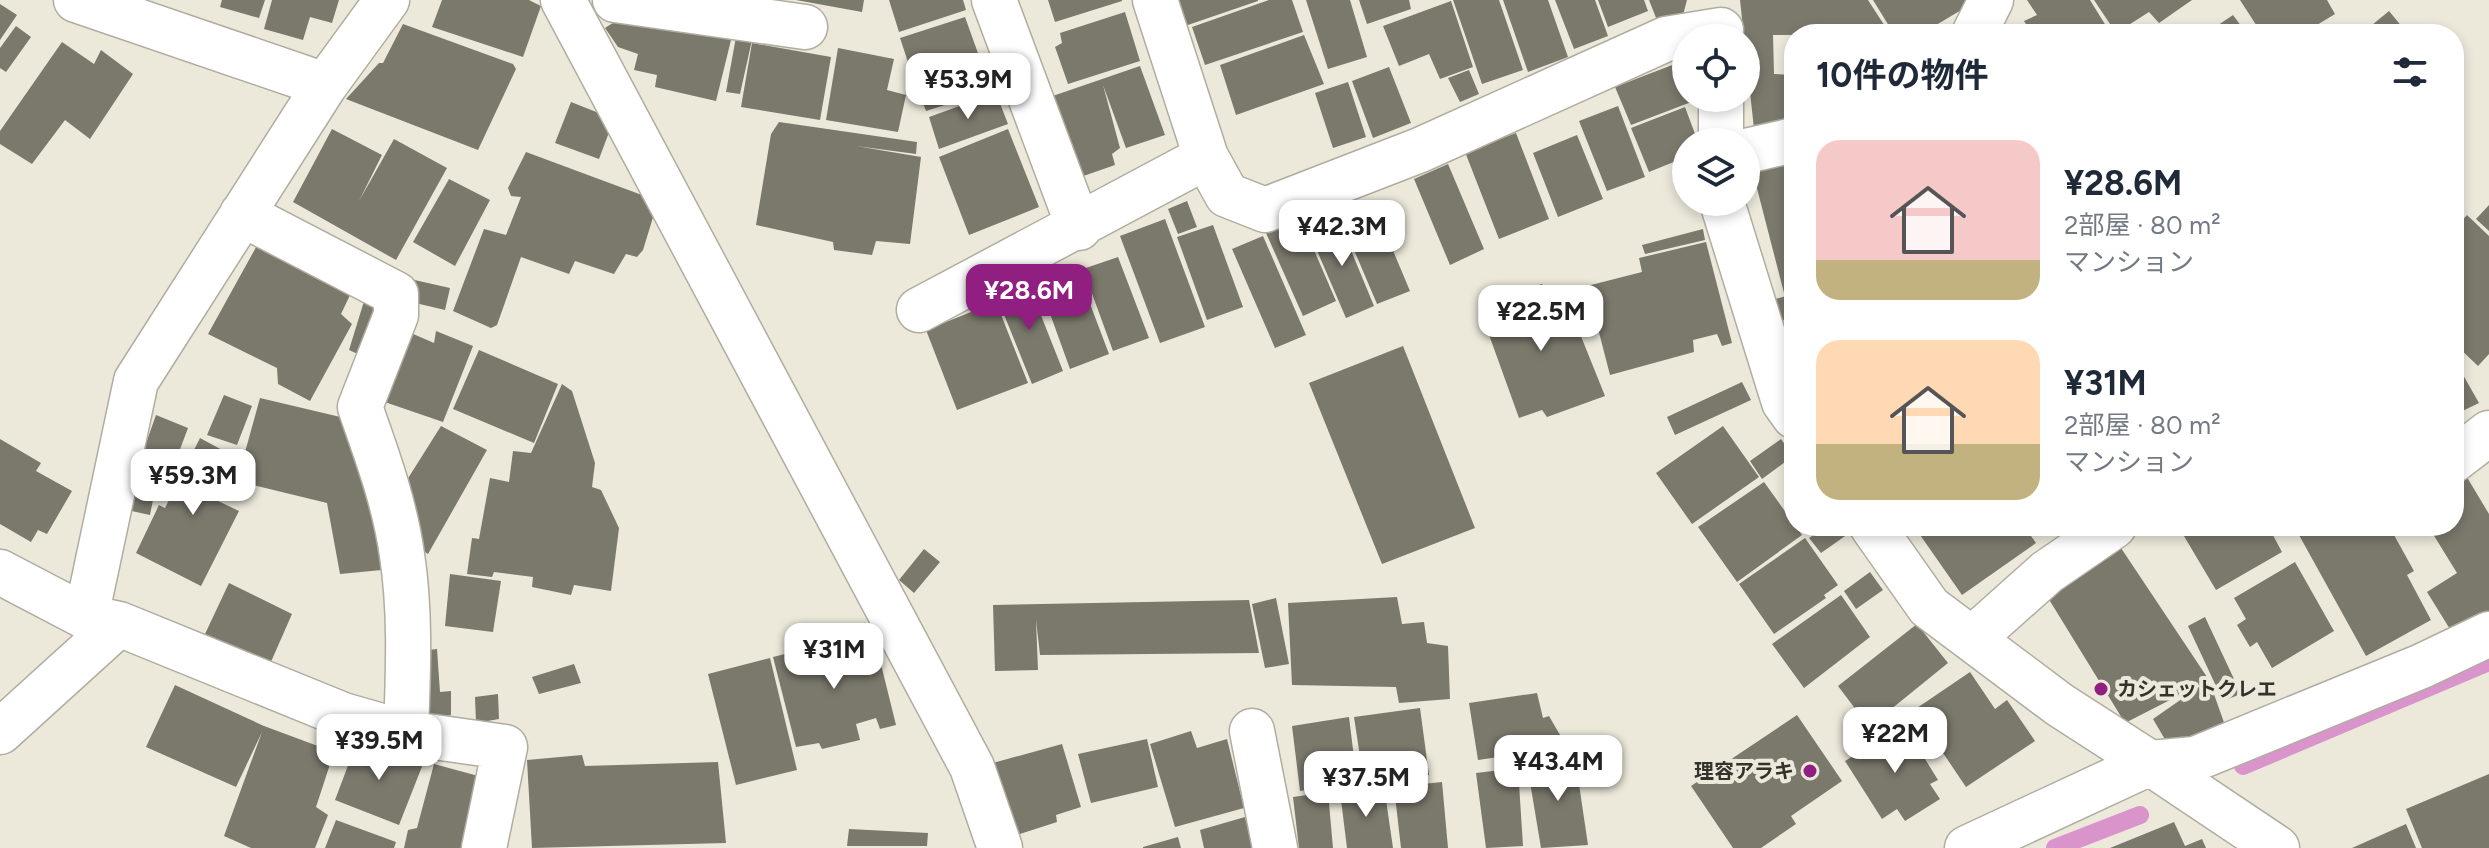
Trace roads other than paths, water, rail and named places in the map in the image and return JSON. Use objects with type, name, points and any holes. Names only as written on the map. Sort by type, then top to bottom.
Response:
[{"type":"street","points":[[76,0],[325,85]]},
{"type":"street","points":[[0,732],[103,620],[136,381],[325,85],[387,0]]},
{"type":"street","points":[[563,0],[972,767],[1000,848]]},
{"type":"street","points":[[615,0],[805,27]]},
{"type":"street","points":[[994,0],[1079,228]]},
{"type":"street","points":[[1155,0],[1206,157],[1227,195],[1265,210],[1420,150],[1666,39],[1720,23]]},
{"type":"street","points":[[1979,24],[1991,0]]},
{"type":"street","points":[[1760,148],[1784,142]]},
{"type":"street","points":[[919,310],[1079,228],[1206,157]]},
{"type":"street","points":[[242,214],[396,294],[396,315],[360,407],[385,478],[402,555],[408,655],[406,733]]},
{"type":"street","points":[[1726,216],[1784,402]]},
{"type":"street","points":[[2464,452],[2489,433]]},
{"type":"street","points":[[1879,536],[1929,607],[2060,705],[2277,848]]},
{"type":"street","points":[[1972,639],[2047,572],[2099,536]]},
{"type":"street","points":[[0,572],[103,620],[343,715],[406,733],[505,747],[484,848]]},
{"type":"street","points":[[1971,847],[2150,763],[2195,759],[2422,666],[2489,634]]},
{"type":"street","points":[[1252,731],[1275,848]]},
{"type":"waterway","points":[[2243,766],[2489,662]]},
{"type":"waterway","points":[[2055,848],[2140,815]]},
{"type":"place","name":"カシェットクレエ","points":[[2101,689]]},
{"type":"place","name":"理容アラキ","points":[[1810,771]]}]
